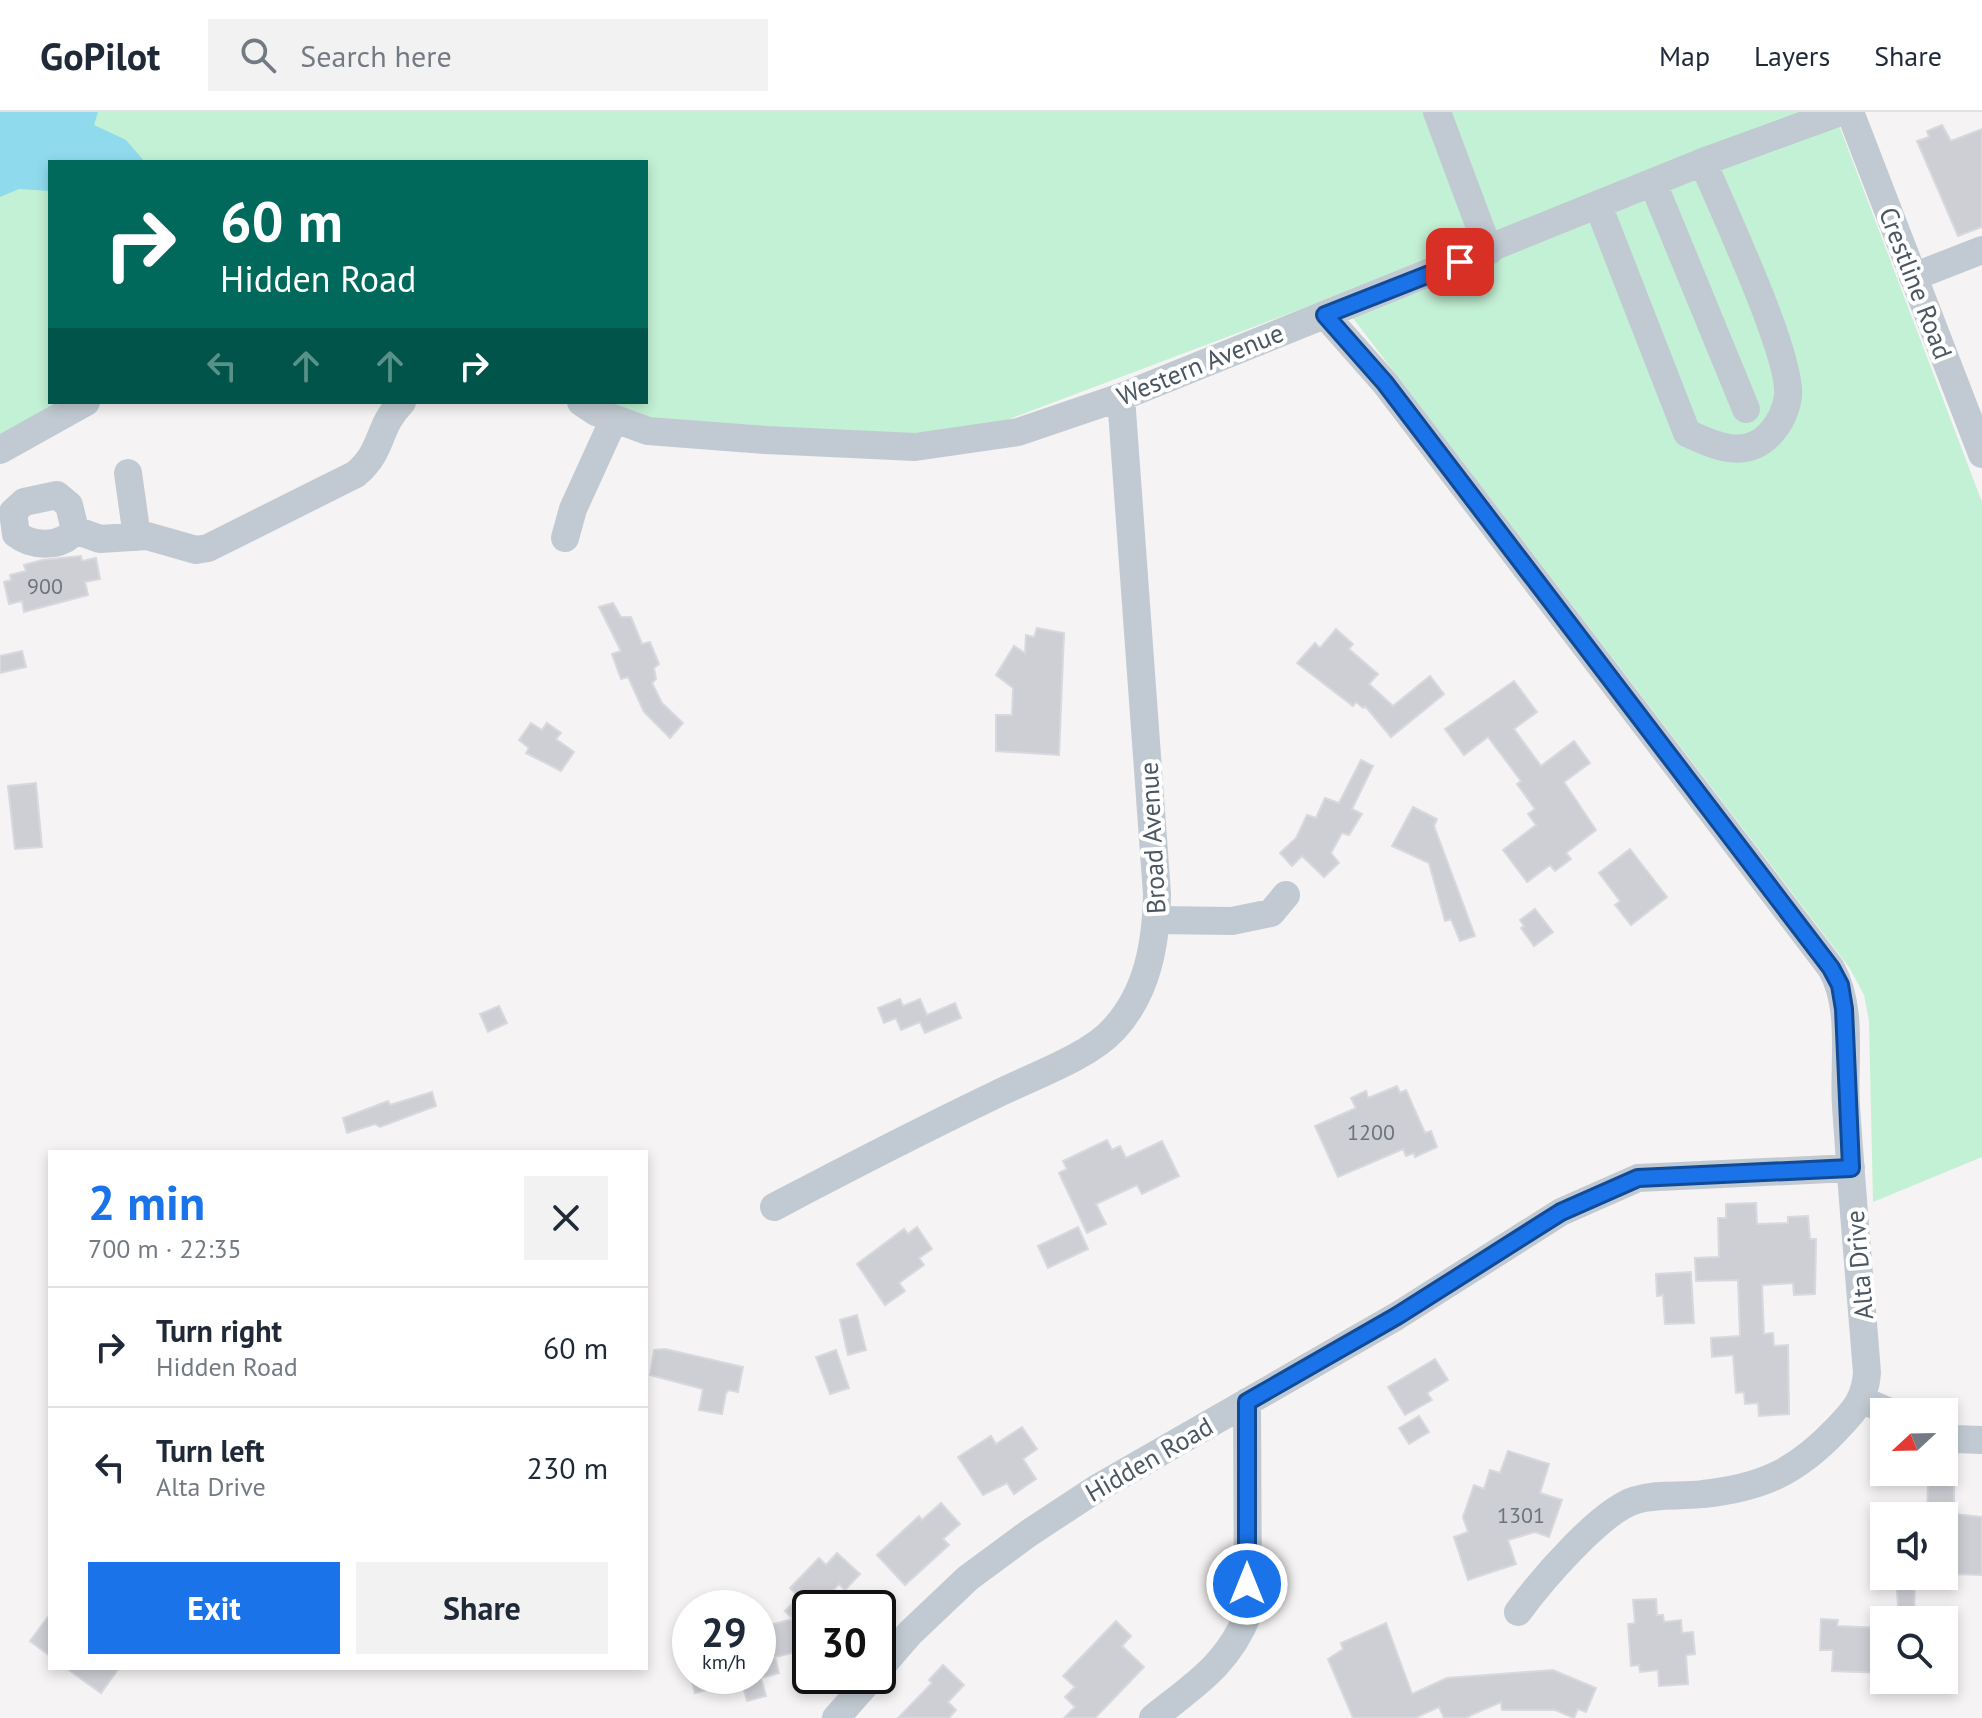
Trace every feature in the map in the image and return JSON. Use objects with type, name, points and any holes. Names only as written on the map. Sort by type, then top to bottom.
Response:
[{"type":"street","points":[[1437,112],[1489,251]]},
{"type":"street","name":"Western Avenue","points":[[585,404],[648,431],[915,447],[1018,432],[1121,397],[1489,251],[1703,162],[1840,112]]},
{"type":"street","name":"Crestline Road","points":[[1850,112],[1913,277],[1975,415],[1982,454]]},
{"type":"street","points":[[1598,205],[1687,433],[1724,450],[1760,445],[1781,421],[1788,394],[1776,339],[1703,162]]},
{"type":"street","points":[[1653,183],[1746,409]]},
{"type":"street","points":[[1913,277],[1982,250]]},
{"type":"street","name":"Alta Drive","points":[[1325,315],[1385,383],[1831,968],[1840,985],[1867,1373],[1862,1400]]},
{"type":"street","name":"Broad Avenue","points":[[774,1207],[870,1155],[1071,1058],[1112,1032],[1140,994],[1157,920],[1137,577],[1121,397]]},
{"type":"street","points":[[0,450],[82,404]]},
{"type":"street","points":[[75,530],[100,539],[166,539],[196,550],[208,548],[356,474],[374,458],[387,417],[400,404]]},
{"type":"street","points":[[565,538],[573,509],[614,419]]},
{"type":"street","points":[[128,473],[137,537]]},
{"type":"street","points":[[1157,920],[1232,921],[1271,913],[1286,895]]},
{"type":"street","name":"Hidden Road","points":[[896,1649],[968,1578],[1029,1533],[1096,1489],[1397,1316],[1561,1212],[1638,1178],[1851,1168]]},
{"type":"street","points":[[1518,1612],[1563,1557],[1621,1508],[1635,1500],[1703,1494],[1755,1484],[1787,1472],[1812,1455],[1862,1400],[1870,1403]]},
{"type":"street","points":[[1153,1718],[1220,1664],[1237,1643],[1248,1614],[1247,1402]]},
{"type":"street","points":[[1958,1439],[1982,1440]]},
{"type":"street","points":[[836,1718],[857,1694]]},
{"type":"green space","points":[[0,112],[1834,112],[1982,502],[1982,1157],[1873,1202],[1869,1021],[1864,995],[1849,967],[1336,296],[999,423],[915,435],[661,423],[615,404],[648,404],[648,160],[48,160],[48,404],[64,404],[0,436]]},
{"type":"water","points":[[0,112],[98,112],[94,125],[126,140],[143,160],[48,160],[48,191],[19,189],[0,197]]},
{"type":"building","points":[[1942,125],[1951,141],[1982,129],[1982,227],[1958,236],[1917,141],[1929,137],[1927,131]]},
{"type":"building","points":[[81,556],[82,561],[96,558],[100,579],[85,582],[88,595],[24,612],[22,601],[9,604],[4,582],[11,580],[10,575],[26,571],[24,565]]},
{"type":"building","points":[[613,603],[621,617],[631,617],[642,644],[650,642],[659,664],[654,668],[656,679],[652,683],[662,703],[683,723],[670,738],[644,712],[628,677],[621,679],[612,654],[621,651],[599,607]]},
{"type":"building","points":[[1037,628],[1064,633],[1059,755],[996,751],[996,715],[1012,715],[1013,688],[996,675],[1014,646],[1025,653],[1026,635],[1034,637]]},
{"type":"building","points":[[1336,629],[1353,644],[1349,649],[1378,674],[1369,684],[1393,706],[1430,676],[1444,694],[1391,737],[1365,706],[1363,708],[1356,702],[1353,706],[1297,663],[1315,643],[1320,648]]},
{"type":"building","points":[[22,651],[26,667],[0,673],[0,656]]},
{"type":"building","points":[[1514,681],[1537,712],[1514,729],[1541,766],[1574,741],[1590,763],[1564,782],[1596,830],[1566,853],[1571,859],[1555,871],[1550,865],[1527,882],[1503,850],[1536,825],[1528,814],[1535,809],[1517,784],[1521,781],[1488,737],[1464,755],[1445,729]]},
{"type":"building","points":[[531,723],[542,730],[547,723],[561,733],[556,739],[574,752],[561,771],[526,753],[529,748],[519,740]]},
{"type":"building","points":[[1361,760],[1373,766],[1352,809],[1362,814],[1349,835],[1342,833],[1331,853],[1339,863],[1324,877],[1302,856],[1292,866],[1280,853],[1296,838],[1307,815],[1316,818],[1325,798],[1339,803]]},
{"type":"building","points":[[36,783],[42,847],[15,849],[8,786]]},
{"type":"building","points":[[1413,807],[1437,819],[1434,826],[1475,936],[1460,941],[1451,919],[1445,921],[1429,863],[1392,846]]},
{"type":"building","points":[[1630,849],[1667,897],[1631,925],[1615,905],[1620,901],[1599,873]]},
{"type":"building","points":[[1535,909],[1553,932],[1534,946],[1521,928],[1524,926],[1520,920]]},
{"type":"building","points":[[900,999],[903,1006],[920,999],[927,1015],[955,1003],[961,1018],[925,1033],[920,1022],[901,1030],[896,1018],[884,1023],[878,1008]]},
{"type":"building","points":[[499,1006],[507,1023],[488,1032],[480,1014]]},
{"type":"building","points":[[1397,1086],[1400,1093],[1406,1090],[1425,1133],[1431,1131],[1437,1147],[1415,1157],[1414,1153],[1406,1156],[1403,1149],[1338,1177],[1315,1126],[1356,1108],[1351,1098],[1366,1091],[1368,1098]]},
{"type":"building","points":[[432,1092],[436,1106],[380,1127],[375,1124],[347,1133],[343,1118],[388,1101],[390,1105]]},
{"type":"building","points":[[1107,1140],[1112,1150],[1120,1146],[1126,1158],[1162,1141],[1179,1176],[1142,1194],[1137,1185],[1096,1204],[1106,1224],[1087,1233],[1059,1173],[1067,1169],[1063,1161]]},
{"type":"building","points":[[1756,1203],[1757,1224],[1788,1223],[1788,1217],[1808,1216],[1810,1239],[1816,1239],[1815,1294],[1794,1295],[1793,1283],[1762,1285],[1764,1334],[1773,1333],[1774,1346],[1788,1345],[1789,1414],[1759,1416],[1758,1403],[1745,1404],[1744,1392],[1736,1393],[1733,1355],[1712,1357],[1711,1338],[1740,1336],[1738,1280],[1696,1281],[1695,1258],[1719,1257],[1718,1218],[1726,1218],[1726,1204]]},
{"type":"building","points":[[917,1227],[932,1249],[919,1258],[924,1265],[899,1283],[905,1291],[885,1305],[857,1264],[904,1229],[908,1234]]},
{"type":"building","points":[[1078,1227],[1088,1249],[1048,1268],[1038,1246]]},
{"type":"building","points":[[1691,1272],[1694,1323],[1665,1324],[1663,1295],[1657,1296],[1656,1274]]},
{"type":"building","points":[[857,1315],[866,1350],[848,1355],[840,1320]]},
{"type":"building","points":[[665,1349],[743,1367],[738,1392],[729,1390],[726,1393],[722,1414],[699,1410],[703,1389],[650,1375],[654,1350]]},
{"type":"building","points":[[836,1350],[849,1388],[830,1394],[816,1357]]},
{"type":"building","points":[[1435,1359],[1448,1380],[1427,1393],[1432,1400],[1405,1415],[1388,1387]]},
{"type":"building","points":[[1419,1416],[1429,1432],[1409,1444],[1399,1428]]},
{"type":"building","points":[[1022,1427],[1037,1449],[1023,1459],[1036,1479],[1014,1494],[1007,1483],[983,1495],[958,1457],[991,1436],[996,1444]]},
{"type":"building","points":[[1508,1451],[1549,1464],[1540,1493],[1562,1500],[1549,1537],[1535,1532],[1508,1540],[1516,1564],[1468,1580],[1454,1537],[1468,1532],[1463,1517],[1474,1485],[1484,1489],[1490,1470],[1500,1473]]},
{"type":"building","points":[[1928,1486],[1954,1486],[1954,1502],[1927,1502]]},
{"type":"building","points":[[941,1503],[960,1524],[943,1539],[949,1545],[905,1585],[877,1555],[919,1516],[922,1520]]},
{"type":"building","points":[[1958,1514],[1982,1517],[1982,1575],[1958,1574]]},
{"type":"building","points":[[837,1553],[860,1574],[845,1590],[839,1584],[833,1590],[790,1588],[819,1558],[826,1565]]},
{"type":"building","points":[[1897,1590],[1915,1590],[1914,1606],[1898,1606]]},
{"type":"building","points":[[1656,1599],[1657,1615],[1663,1615],[1664,1622],[1681,1620],[1682,1633],[1693,1632],[1695,1654],[1686,1655],[1688,1684],[1659,1686],[1658,1670],[1640,1672],[1639,1665],[1631,1666],[1628,1624],[1635,1623],[1633,1600]]},
{"type":"building","points":[[792,1604],[792,1618],[785,1611]]},
{"type":"building","points":[[48,1617],[48,1654],[30,1641]]},
{"type":"building","points":[[792,1619],[792,1653],[776,1657],[776,1623]]},
{"type":"building","points":[[1821,1619],[1838,1620],[1837,1626],[1870,1627],[1870,1672],[1832,1671],[1833,1650],[1820,1650]]},
{"type":"building","points":[[1116,1621],[1131,1636],[1122,1646],[1144,1667],[1095,1718],[1064,1718],[1075,1707],[1065,1697],[1075,1687],[1063,1676]]},
{"type":"building","points":[[1386,1623],[1412,1694],[1447,1678],[1553,1670],[1596,1688],[1586,1712],[1578,1709],[1574,1718],[1555,1710],[1502,1710],[1501,1702],[1465,1718],[1444,1718],[1439,1707],[1415,1718],[1353,1718],[1328,1659],[1343,1649],[1341,1643]]},
{"type":"building","points":[[943,1665],[964,1685],[948,1702],[956,1710],[949,1718],[898,1718],[932,1683],[929,1680]]},
{"type":"building","points":[[69,1670],[118,1670],[101,1693]]},
{"type":"building","points":[[745,1694],[765,1694],[766,1696],[747,1701]]},
{"type":"route","points":[[1247,1584],[1247,1402],[1397,1316],[1561,1212],[1638,1178],[1851,1168],[1844,1009],[1840,985],[1831,968],[1385,383],[1325,315],[1460,262]]}]
